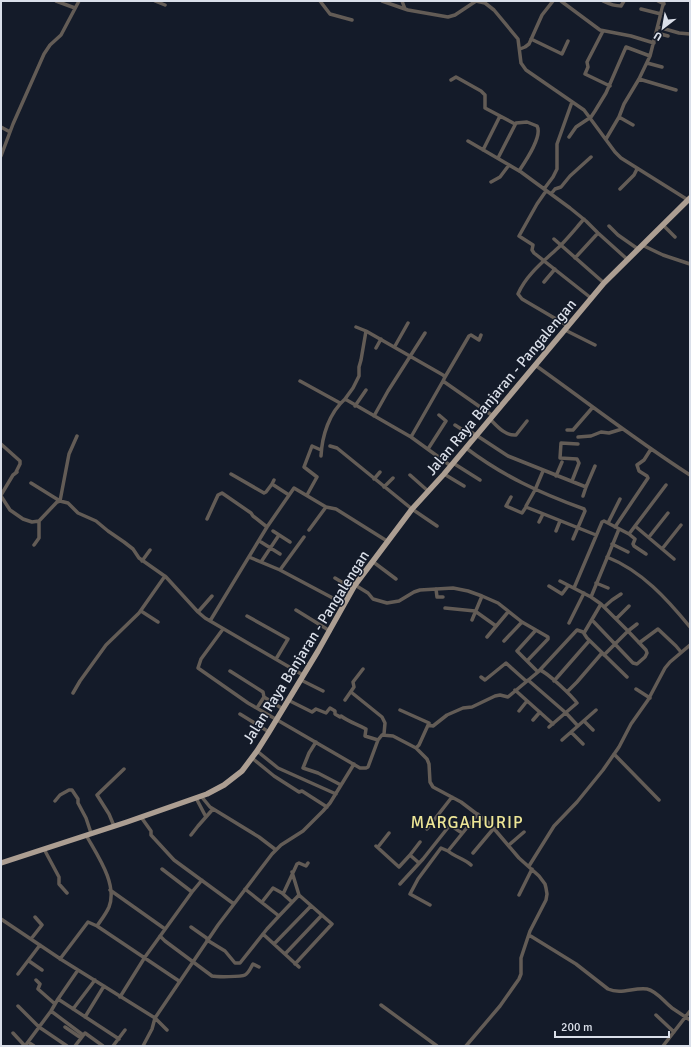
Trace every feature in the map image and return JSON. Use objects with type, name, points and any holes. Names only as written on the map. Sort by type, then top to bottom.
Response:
[{"type":"main road","name":"Jalan Raya Banjaran - Pangalengan","points":[[1,864],[198,797],[215,790],[234,779],[252,758],[269,732],[330,631],[354,587],[412,509],[444,474],[604,283],[689,199]]},
{"type":"street","points":[[56,1],[75,8]]},
{"type":"street","points":[[1,156],[44,54],[50,45],[61,34],[78,1]]},
{"type":"street","points":[[155,1],[165,5]]},
{"type":"street","points":[[320,1],[330,14],[352,20]]},
{"type":"street","points":[[382,1],[420,13],[444,17],[453,16],[476,2],[485,3],[494,10],[506,27],[515,35],[519,42],[521,63],[524,69],[584,110],[618,155],[637,169],[689,199]]},
{"type":"street","points":[[402,1],[405,9]]},
{"type":"street","points":[[520,48],[527,46],[542,15],[553,1]]},
{"type":"street","points":[[561,1],[598,29],[631,36],[654,43]]},
{"type":"street","points":[[603,1],[610,5],[616,3],[621,6],[624,1]]},
{"type":"street","points":[[606,139],[619,117],[624,104],[639,80],[650,56],[664,2],[658,1]]},
{"type":"street","points":[[641,10],[661,14]]},
{"type":"street","points":[[658,27],[679,33],[690,34]]},
{"type":"street","points":[[603,31],[588,61],[588,67],[585,74],[610,86]]},
{"type":"street","points":[[657,33],[668,36]]},
{"type":"street","points":[[531,39],[562,54],[568,41]]},
{"type":"street","points":[[569,137],[577,126],[591,118],[610,86],[626,47],[650,56]]},
{"type":"street","points":[[647,63],[662,67]]},
{"type":"street","points":[[451,80],[456,77],[481,91],[485,95],[485,108],[514,124],[527,122],[535,124],[539,129],[530,153],[519,171]]},
{"type":"street","points":[[639,80],[676,90]]},
{"type":"street","points":[[572,102],[557,144],[557,169],[519,236],[533,245],[533,252],[592,298]]},
{"type":"street","points":[[483,150],[500,116]]},
{"type":"street","points":[[619,117],[633,125]]},
{"type":"street","points":[[498,158],[514,124]]},
{"type":"street","points":[[1,127],[10,132]]},
{"type":"street","points":[[468,142],[519,171],[584,218],[628,260]]},
{"type":"street","points":[[551,194],[555,189],[561,187],[570,176],[592,157]]},
{"type":"street","points":[[491,182],[500,177],[509,165]]},
{"type":"street","points":[[620,189],[634,175],[637,169]]},
{"type":"street","points":[[584,218],[545,261],[529,276],[522,285],[518,294],[522,299],[595,345]]},
{"type":"street","points":[[663,225],[675,237]]},
{"type":"street","points":[[609,226],[618,235],[640,247],[690,264]]},
{"type":"street","points":[[575,258],[598,233]]},
{"type":"street","points":[[554,239],[604,283]]},
{"type":"street","points":[[544,282],[555,269]]},
{"type":"street","points":[[395,346],[408,323]]},
{"type":"street","points":[[356,328],[366,331],[395,346],[444,379],[491,418],[505,433],[516,435],[527,421]]},
{"type":"street","points":[[321,456],[322,442],[328,423],[340,403],[353,388],[359,376],[359,367],[366,331]]},
{"type":"street","points":[[374,416],[425,333]]},
{"type":"street","points":[[411,438],[469,336],[470,335],[478,340],[481,336]]},
{"type":"street","points":[[376,348],[381,339]]},
{"type":"street","points":[[535,366],[622,429],[690,474]]},
{"type":"street","points":[[300,381],[340,403]]},
{"type":"street","points":[[355,406],[366,390]]},
{"type":"street","points":[[344,399],[480,480]]},
{"type":"street","points":[[567,430],[573,430],[593,407]]},
{"type":"street","points":[[428,449],[446,421],[439,415]]},
{"type":"street","points":[[455,425],[466,432],[471,432],[508,456],[586,487]]},
{"type":"street","points":[[578,437],[591,436],[601,432],[609,433],[622,429]]},
{"type":"street","points":[[60,501],[69,454],[77,436]]},
{"type":"street","points":[[572,482],[579,462],[577,459],[560,458],[561,443],[578,444]]},
{"type":"street","points":[[1,444],[20,461],[17,472],[1,496],[10,510],[28,522],[36,522],[39,521],[54,504],[60,501]]},
{"type":"street","points":[[307,495],[317,477],[304,467],[312,446],[321,450]]},
{"type":"street","points":[[330,446],[337,448],[412,509],[437,526]]},
{"type":"street","points":[[466,448],[499,471],[535,490],[584,509],[585,511],[573,539]]},
{"type":"street","points":[[591,597],[617,528],[648,478],[640,471],[637,465],[644,460],[651,449]]},
{"type":"street","points":[[556,476],[562,462]]},
{"type":"street","points":[[583,496],[595,466]]},
{"type":"street","points":[[511,496],[506,506],[522,513],[535,490],[543,471]]},
{"type":"street","points":[[374,479],[380,472]]},
{"type":"street","points":[[231,474],[264,492],[266,492],[273,482],[289,495]]},
{"type":"street","points":[[444,474],[464,486]]},
{"type":"street","points":[[410,475],[428,491]]},
{"type":"street","points":[[384,487],[393,478]]},
{"type":"street","points":[[31,483],[60,501],[65,502],[81,515],[96,521],[124,542],[133,549],[142,561],[165,576],[198,612],[210,621],[276,659],[322,691]]},
{"type":"street","points":[[629,534],[666,485]]},
{"type":"street","points":[[210,621],[267,527],[294,488],[326,507],[336,509],[387,542]]},
{"type":"street","points":[[207,519],[218,495],[222,493],[251,513],[267,527]]},
{"type":"street","points":[[608,523],[620,499]]},
{"type":"street","points":[[309,530],[326,507]]},
{"type":"street","points":[[526,507],[596,535]]},
{"type":"street","points":[[649,538],[668,513]]},
{"type":"street","points":[[539,522],[543,514]]},
{"type":"street","points":[[556,531],[560,520]]},
{"type":"street","points":[[34,545],[39,538],[39,521]]},
{"type":"street","points":[[574,588],[602,522],[608,523],[635,538],[633,544],[634,546],[646,554]]},
{"type":"street","points":[[662,549],[681,525]]},
{"type":"street","points":[[635,526],[674,559]]},
{"type":"street","points":[[273,531],[290,542]]},
{"type":"street","points":[[261,562],[279,535]]},
{"type":"street","points":[[280,570],[304,537]]},
{"type":"street","points":[[260,542],[280,554]]},
{"type":"street","points":[[612,544],[628,552]]},
{"type":"street","points":[[142,561],[150,550]]},
{"type":"street","points":[[249,557],[280,570],[344,604]]},
{"type":"street","points":[[607,557],[627,567],[647,582],[670,604],[690,627]]},
{"type":"street","points":[[372,561],[396,579]]},
{"type":"street","points":[[72,693],[106,645],[141,611],[165,576]]},
{"type":"street","points":[[335,578],[368,593],[372,599],[387,603],[399,601],[420,590],[452,588],[482,596],[500,605],[522,622],[548,637],[548,639],[527,661]]},
{"type":"street","points":[[560,582],[584,593],[601,604],[640,643],[647,653],[645,657],[637,664],[633,663],[592,620]]},
{"type":"street","points":[[596,583],[608,588]]},
{"type":"street","points":[[549,586],[562,594],[568,586]]},
{"type":"street","points":[[436,589],[437,597],[443,597]]},
{"type":"street","points":[[569,623],[584,593]]},
{"type":"street","points":[[604,607],[621,594]]},
{"type":"street","points":[[198,612],[212,596]]},
{"type":"street","points":[[472,620],[482,596]]},
{"type":"street","points":[[584,634],[601,604]]},
{"type":"street","points":[[616,619],[629,606]]},
{"type":"street","points":[[445,608],[475,612],[496,626]]},
{"type":"street","points":[[296,610],[330,631]]},
{"type":"street","points":[[141,611],[158,622]]},
{"type":"street","points":[[487,637],[508,612]]},
{"type":"street","points":[[246,616],[293,641]]},
{"type":"street","points":[[504,641],[522,622]]},
{"type":"street","points":[[567,692],[603,654],[636,624]]},
{"type":"street","points":[[223,629],[202,659],[198,668],[244,701],[360,768],[366,768],[370,763],[378,740],[380,736],[384,734],[393,736],[416,748],[427,759],[429,764],[430,782],[433,787],[452,797],[478,814],[494,828],[510,845],[519,858],[545,884],[547,894],[529,936],[522,958],[519,980],[500,1006],[466,1046]]},
{"type":"street","points":[[640,643],[658,629],[676,646],[680,652]]},
{"type":"street","points":[[515,690],[540,712],[551,726],[577,703],[554,680],[543,671],[539,671],[517,651],[536,630]]},
{"type":"street","points":[[400,710],[433,726],[443,718],[462,708],[472,707],[495,696],[500,695],[508,697],[539,671],[576,631],[580,630],[627,677]]},
{"type":"street","points":[[276,659],[288,639]]},
{"type":"street","points":[[554,680],[589,640]]},
{"type":"street","points":[[519,895],[530,868],[554,826],[577,802],[600,774],[614,754],[631,724],[650,698],[664,670],[670,662],[690,645]]},
{"type":"street","points":[[481,677],[485,680],[506,663],[578,726]]},
{"type":"street","points":[[345,700],[354,687],[353,682],[363,669]]},
{"type":"street","points":[[230,671],[263,692],[264,697],[283,709]]},
{"type":"street","points":[[636,689],[650,698]]},
{"type":"street","points":[[351,692],[384,719],[384,734]]},
{"type":"street","points":[[257,708],[264,697]]},
{"type":"street","points":[[288,700],[312,712],[316,709],[326,713],[330,708],[339,716],[366,729],[364,736],[378,740]]},
{"type":"street","points":[[519,711],[527,701]]},
{"type":"street","points":[[562,740],[596,710]]},
{"type":"street","points":[[533,720],[540,712]]},
{"type":"street","points":[[240,714],[269,732]]},
{"type":"street","points":[[584,721],[593,730]]},
{"type":"street","points":[[416,748],[419,745],[429,724]]},
{"type":"street","points":[[571,732],[584,744]]},
{"type":"street","points":[[316,742],[309,753],[303,768],[318,773],[341,785]]},
{"type":"street","points":[[257,751],[278,768],[336,794]]},
{"type":"street","points":[[614,754],[659,800]]},
{"type":"street","points":[[252,758],[274,776],[327,807]]},
{"type":"street","points":[[143,1046],[152,1029],[154,1018],[245,889],[276,850],[302,831],[327,807],[354,764]]},
{"type":"street","points":[[114,826],[109,814],[97,795],[124,769]]},
{"type":"street","points":[[55,801],[60,795],[72,790],[78,799],[78,803],[86,818],[88,834],[110,880],[111,898],[109,908],[97,926]]},
{"type":"street","points":[[198,797],[204,800],[213,809],[259,837],[276,850]]},
{"type":"street","points":[[198,797],[206,817]]},
{"type":"street","points":[[427,828],[452,797]]},
{"type":"street","points":[[191,835],[213,809]]},
{"type":"street","points":[[448,851],[478,814]]},
{"type":"street","points":[[141,817],[151,831],[151,836],[168,854],[234,904]]},
{"type":"street","points":[[400,884],[450,825],[462,833]]},
{"type":"street","points":[[473,853],[494,828]]},
{"type":"street","points":[[510,845],[524,832]]},
{"type":"street","points":[[389,833],[377,846],[399,867],[420,842]]},
{"type":"street","points":[[430,905],[410,894],[418,879],[441,848],[471,865]]},
{"type":"street","points":[[44,849],[59,877],[59,884],[67,893]]},
{"type":"street","points":[[410,855],[419,863]]},
{"type":"street","points":[[282,893],[295,865],[298,863],[306,866],[308,863]]},
{"type":"street","points":[[162,869],[192,892]]},
{"type":"street","points":[[292,872],[299,895],[331,922],[332,926],[295,964]]},
{"type":"street","points":[[120,996],[145,957],[202,880]]},
{"type":"street","points":[[262,902],[273,888],[282,893],[292,902]]},
{"type":"street","points":[[245,889],[279,916]]},
{"type":"street","points":[[110,890],[165,929]]},
{"type":"street","points":[[191,927],[225,951],[235,963],[240,964],[263,934],[299,895]]},
{"type":"street","points":[[274,944],[311,906]]},
{"type":"street","points":[[285,954],[322,915]]},
{"type":"street","points":[[32,939],[42,925],[35,917]]},
{"type":"street","points":[[1,919],[60,959],[154,1018],[167,1030]]},
{"type":"street","points":[[60,959],[88,922],[97,926],[145,957],[179,981]]},
{"type":"street","points":[[263,934],[299,967]]},
{"type":"street","points":[[160,936],[212,976],[244,975],[248,974],[253,964],[259,966]]},
{"type":"street","points":[[529,936],[576,964],[608,990],[619,992],[649,989],[671,1008],[690,1020]]},
{"type":"street","points":[[18,974],[40,945]]},
{"type":"street","points":[[29,961],[42,970]]},
{"type":"street","points":[[13,1033],[25,1046],[51,1011],[78,970]]},
{"type":"street","points":[[36,980],[40,984],[38,989],[55,1004]]},
{"type":"street","points":[[73,1009],[95,980]]},
{"type":"street","points":[[85,1017],[104,986]]},
{"type":"street","points":[[58,999],[119,1039]]},
{"type":"street","points":[[381,1005],[437,1046]]},
{"type":"street","points":[[18,1006],[39,1027],[67,1046]]},
{"type":"street","points":[[51,1011],[82,1036]]},
{"type":"street","points":[[663,1046],[690,1011]]},
{"type":"street","points":[[656,1015],[674,1032]]},
{"type":"street","points":[[65,1027],[82,1036]]},
{"type":"street","points":[[113,1046],[125,1030]]},
{"type":"street","points":[[75,1046],[85,1033],[103,1046]]},
{"type":"street","points":[[28,1042],[34,1046]]},
{"type":"district","name":"MARGAHURIP","points":[[467,822]]}]
